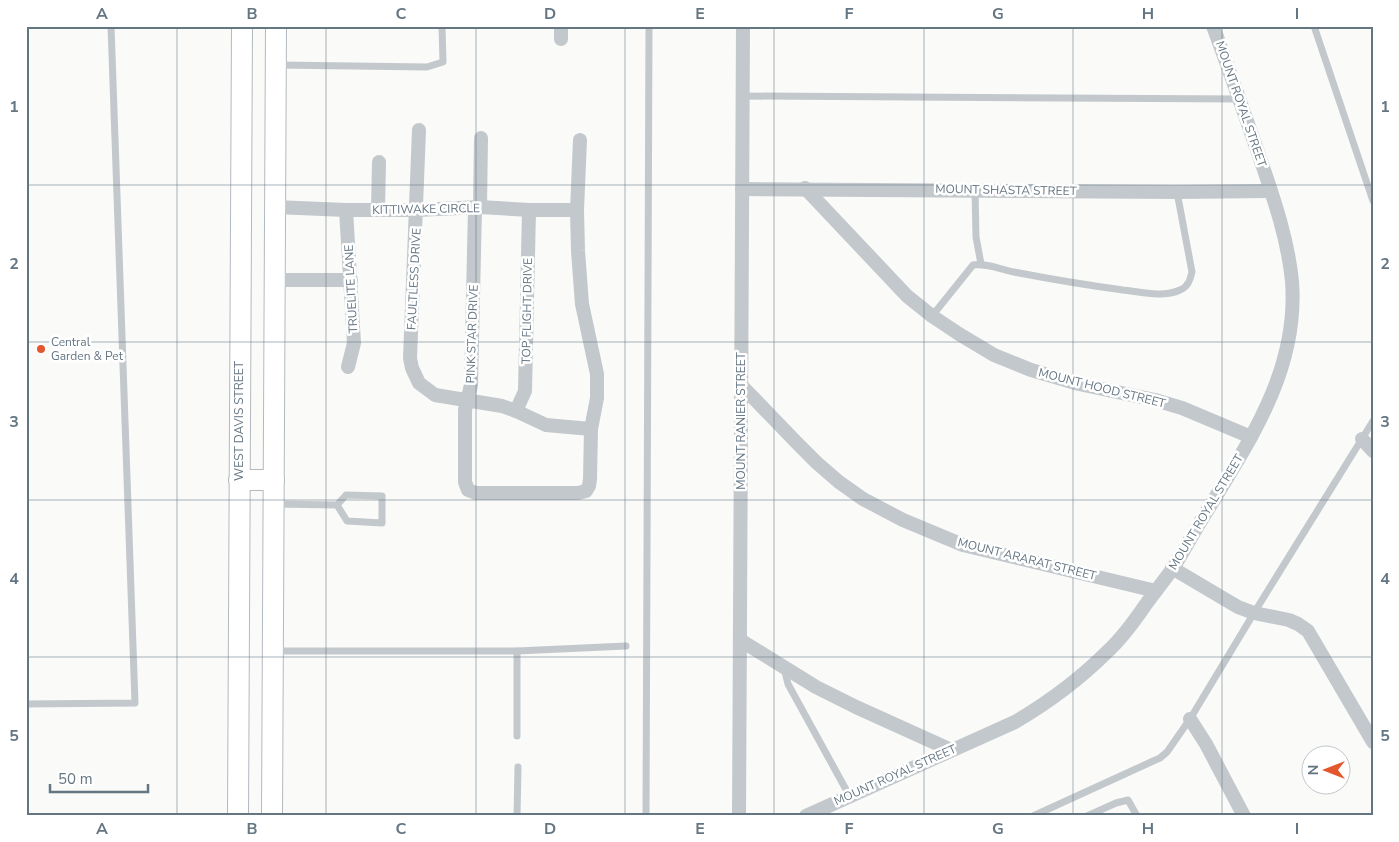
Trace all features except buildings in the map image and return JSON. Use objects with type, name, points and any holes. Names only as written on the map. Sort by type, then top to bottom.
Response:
[{"type":"main road","name":"WEST DAVIS STREET","points":[[238,816],[242,26]]},
{"type":"main road","points":[[272,816],[276,26]]},
{"type":"main road","points":[[241,208],[275,207]]},
{"type":"main road","points":[[239,480],[274,480]]},
{"type":"street","name":"MOUNT RANIER STREET","points":[[739,816],[743,26]]},
{"type":"street","name":"MOUNT ROYAL STREET","points":[[806,816],[1014,722],[1036,710],[1074,683],[1124,634],[1156,591],[1172,568],[1251,437],[1270,400],[1282,367],[1292,307],[1292,281],[1286,245],[1271,191],[1213,26]]},
{"type":"street","name":"FAULTLESS DRIVE","points":[[419,130],[410,358],[412,368],[419,383],[436,395],[467,400]]},
{"type":"street","name":"PINK STAR DRIVE","points":[[481,138],[471,385],[465,410],[465,482],[468,490],[476,493],[578,493],[586,491],[590,479],[591,429]]},
{"type":"street","points":[[467,400],[502,406],[546,425],[591,429],[597,398],[597,374],[582,304],[578,252],[577,210],[580,140]]},
{"type":"street","points":[[378,210],[379,162]]},
{"type":"street","name":"MOUNT HOOD STREET","points":[[805,188],[907,296],[932,316],[994,355],[1031,370],[1079,384],[1155,400],[1182,408],[1251,437]]},
{"type":"street","name":"MOUNT SHASTA STREET","points":[[742,189],[1271,191]]},
{"type":"street","name":"KITTIWAKE CIRCLE","points":[[275,207],[346,210],[478,208],[577,210]]},
{"type":"street","name":"TRUELITE LANE","points":[[346,210],[354,342],[348,367]]},
{"type":"street","name":"TOP FLIGHT DRIVE","points":[[516,411],[525,391],[529,210]]},
{"type":"street","points":[[274,280],[350,280]]},
{"type":"street","name":"MOUNT ARARAT STREET","points":[[742,385],[797,443],[832,476],[863,499],[903,520],[963,545],[1156,591]]},
{"type":"street","points":[[1362,439],[1373,451]]},
{"type":"street","points":[[1172,568],[1238,607],[1254,613],[1289,620],[1308,631],[1373,742]]},
{"type":"street","points":[[740,640],[816,687],[951,750]]},
{"type":"street","points":[[1190,719],[1206,744],[1244,816]]},
{"type":"lane","points":[[26,704],[135,703],[111,26]]},
{"type":"lane","points":[[276,65],[427,67],[442,62],[442,26]]},
{"type":"lane","points":[[646,816],[650,26]]},
{"type":"lane","points":[[1314,26],[1373,201]]},
{"type":"lane","points":[[742,96],[1240,99]]},
{"type":"lane","points":[[975,190],[976,236],[981,264]]},
{"type":"lane","points":[[932,316],[972,265],[981,264],[1079,284],[1162,294],[1185,288],[1189,283],[1192,272],[1177,192]]},
{"type":"lane","points":[[1033,816],[1160,758],[1167,752],[1190,719],[1373,421]]},
{"type":"lane","points":[[274,504],[337,505],[346,495],[382,496],[382,523],[347,521],[337,505]]},
{"type":"lane","points":[[272,651],[517,650],[626,646]]},
{"type":"lane","points":[[517,650],[517,736]]},
{"type":"lane","points":[[784,668],[788,684],[850,796]]},
{"type":"lane","points":[[517,816],[518,767]]},
{"type":"lane","points":[[1087,816],[1116,803],[1128,800],[1137,816]]},
{"type":"place","name":"Central Garden & Pet","points":[[41,349]]}]
